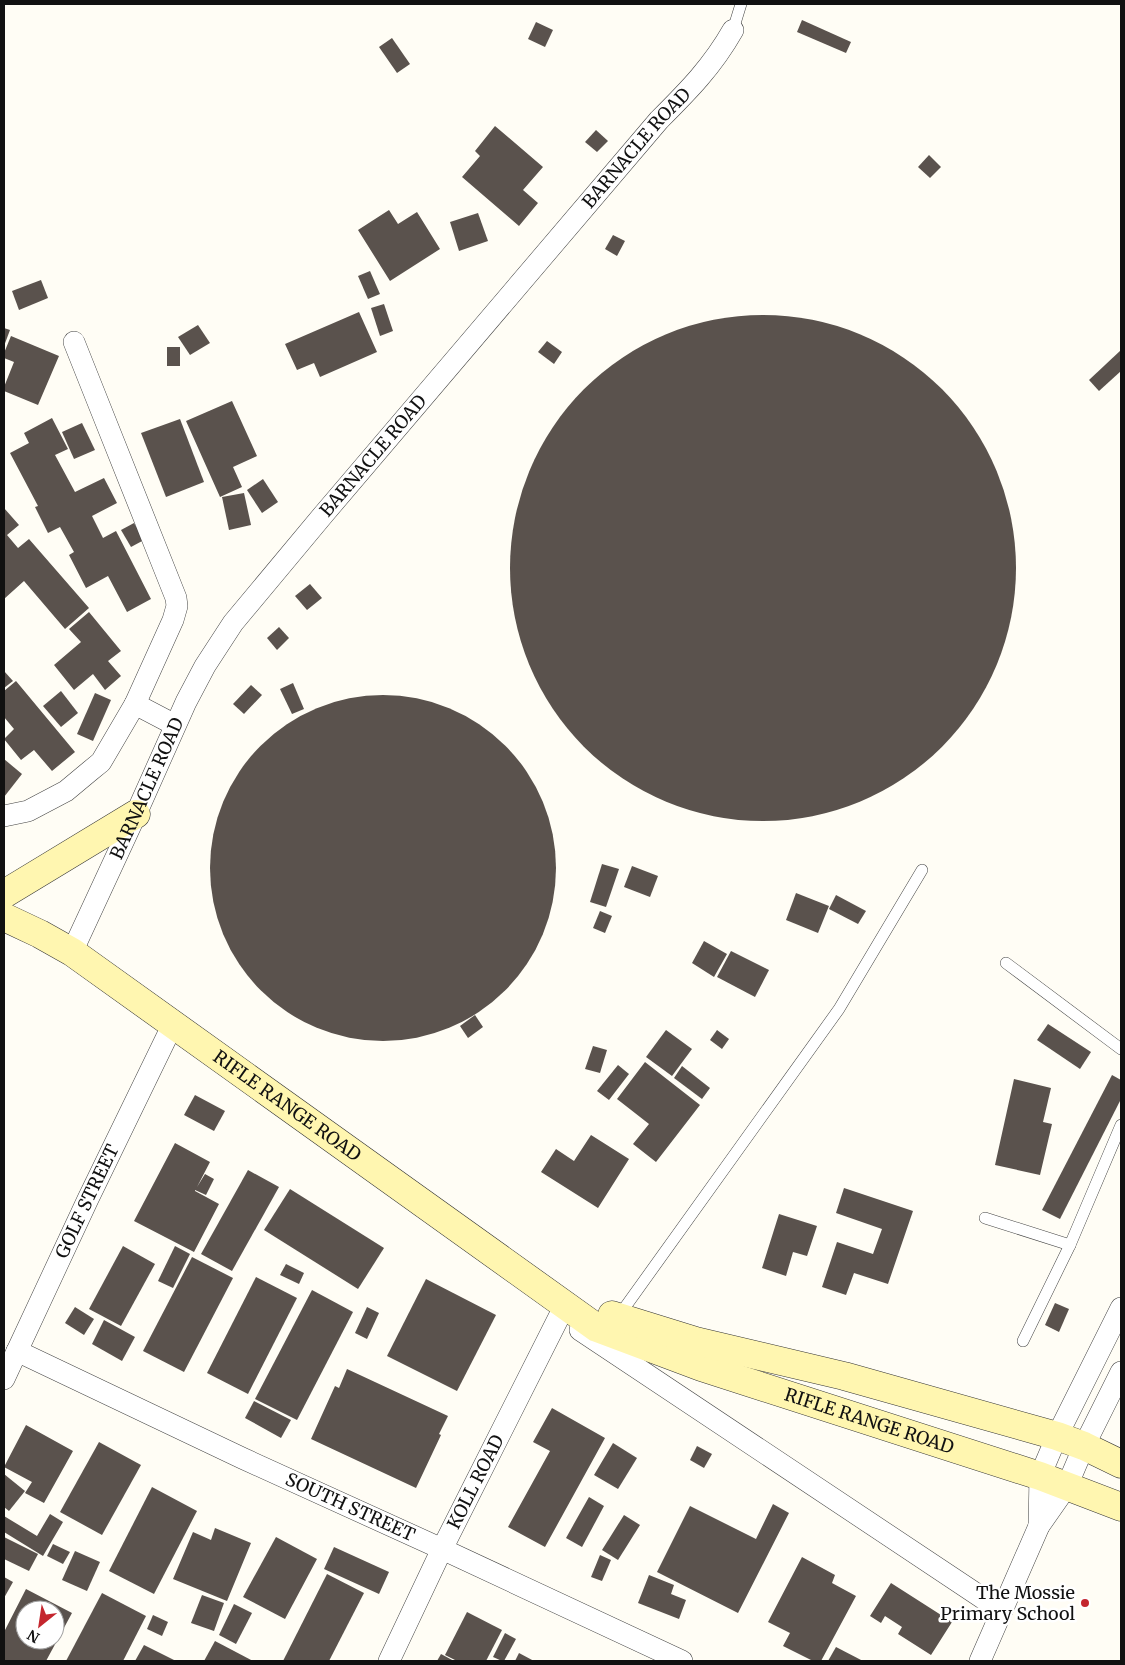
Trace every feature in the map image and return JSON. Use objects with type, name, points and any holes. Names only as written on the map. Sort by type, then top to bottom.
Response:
[{"type":"main road","points":[[4,894],[136,814]]},
{"type":"main road","name":"RIFLE RANGE ROAD","points":[[4,917],[72,952],[173,1024],[562,1311]]},
{"type":"main road","points":[[562,1311],[616,1323]]},
{"type":"main road","name":"RIFLE RANGE ROAD","points":[[616,1323],[844,1376],[1057,1436],[1084,1446],[1121,1464]]},
{"type":"main road","name":"RIFLE RANGE ROAD","points":[[616,1323],[701,1367],[1040,1476],[1121,1507]]},
{"type":"street","name":"BARNACLE ROAD","points":[[72,952],[175,726],[205,666],[233,623],[652,127],[696,84],[721,52],[733,30]]},
{"type":"street","points":[[4,816],[28,811],[66,791],[101,762],[135,704],[173,620],[177,606],[176,598],[74,342]]},
{"type":"street","points":[[135,704],[175,726]]},
{"type":"street","name":"GOLF STREET","points":[[4,1379],[88,1199],[173,1024]]},
{"type":"street","points":[[1039,1526],[1040,1476],[1057,1436],[1121,1308]]},
{"type":"street","name":"KOLL ROAD","points":[[389,1661],[442,1549],[562,1311]]},
{"type":"street","name":"RIFLE RANGE ROAD","points":[[562,1311],[1002,1612]]},
{"type":"street","name":"SOUTH STREET","points":[[17,1351],[242,1458],[682,1661]]},
{"type":"street","points":[[980,1661],[1039,1526],[1067,1486],[1084,1446],[1121,1372]]},
{"type":"lane","name":"BARNACLE ROAD","points":[[733,30],[741,4]]},
{"type":"lane","points":[[616,1323],[839,1009],[922,870]]},
{"type":"lane","points":[[1006,963],[1121,1049]]},
{"type":"lane","points":[[1023,1341],[1070,1245],[1121,1125]]},
{"type":"lane","points":[[985,1218],[1070,1245]]},
{"type":"building","points":[[802,20],[851,42],[846,53],[797,32]]},
{"type":"building","points":[[536,22],[553,30],[545,47],[528,39]]},
{"type":"building","points":[[392,38],[410,64],[397,73],[379,47]]},
{"type":"building","points":[[495,126],[543,167],[523,190],[538,203],[519,226],[462,177],[480,156],[475,151]]},
{"type":"building","points":[[596,130],[608,141],[597,152],[585,142]]},
{"type":"building","points":[[929,155],[941,167],[930,178],[918,167]]},
{"type":"building","points":[[389,210],[398,224],[417,212],[440,249],[390,281],[358,230]]},
{"type":"building","points":[[478,213],[488,241],[459,251],[450,222]]},
{"type":"building","points":[[613,235],[625,241],[617,256],[605,249]]},
{"type":"building","points":[[370,271],[380,294],[368,299],[358,276]]},
{"type":"building","points":[[41,280],[48,298],[19,310],[12,291]]},
{"type":"building","points":[[384,304],[393,331],[380,336],[371,308]]},
{"type":"building","points":[[359,312],[377,352],[320,377],[314,363],[297,370],[285,344]]},
{"type":"building","points":[[763,315],[788,316],[812,320],[860,334],[904,358],[942,389],[973,427],[997,471],[1011,519],[1015,543],[1015,593],[1011,617],[997,665],[973,709],[942,747],[904,778],[860,802],[812,816],[788,820],[763,821],[738,820],[714,816],[666,802],[622,778],[584,747],[553,709],[529,665],[515,617],[511,593],[510,568],[511,543],[515,519],[529,471],[553,427],[584,389],[622,358],[666,334],[714,320],[738,316]]},
{"type":"building","points":[[198,325],[210,343],[190,355],[178,337]]},
{"type":"building","points":[[4,328],[10,330],[4,346]]},
{"type":"building","points":[[11,336],[59,356],[38,405],[4,391],[14,362],[4,358],[4,353]]},
{"type":"building","points":[[547,341],[562,352],[554,364],[538,352]]},
{"type":"building","points":[[167,347],[180,347],[180,366],[167,366]]},
{"type":"building","points":[[1121,350],[1121,371],[1099,391],[1089,380]]},
{"type":"building","points":[[232,401],[257,456],[233,467],[242,487],[220,497],[186,421]]},
{"type":"building","points":[[52,418],[68,449],[55,455],[75,492],[104,478],[117,503],[92,516],[103,538],[116,531],[151,599],[127,612],[108,576],[86,588],[69,555],[74,552],[60,527],[48,533],[35,507],[38,506],[10,453],[29,443],[24,433]]},
{"type":"building","points":[[180,419],[204,482],[166,497],[141,433]]},
{"type":"building","points":[[82,423],[95,450],[74,459],[62,432]]},
{"type":"building","points":[[263,479],[278,502],[262,513],[247,490]]},
{"type":"building","points":[[244,493],[251,525],[229,530],[222,497]]},
{"type":"building","points":[[4,508],[19,525],[7,535],[18,548],[29,539],[89,608],[65,629],[24,581],[4,599]]},
{"type":"building","points":[[134,523],[144,540],[131,547],[121,530]]},
{"type":"building","points":[[310,584],[322,598],[307,610],[295,596]]},
{"type":"building","points":[[89,612],[121,651],[108,661],[121,676],[105,690],[93,674],[74,690],[54,665],[81,642],[69,629]]},
{"type":"building","points":[[279,627],[289,638],[277,650],[267,638]]},
{"type":"building","points":[[4,671],[13,681],[4,688]]},
{"type":"building","points":[[16,681],[75,752],[52,771],[34,750],[21,760],[4,739],[14,729],[4,717],[4,691]]},
{"type":"building","points":[[293,683],[304,709],[292,714],[280,689]]},
{"type":"building","points":[[251,685],[262,695],[244,714],[233,704]]},
{"type":"building","points":[[61,691],[78,713],[61,727],[43,706]]},
{"type":"building","points":[[95,693],[111,700],[93,741],[77,734]]},
{"type":"building","points":[[383,695],[417,699],[449,708],[493,734],[517,758],[543,802],[552,834],[556,868],[552,902],[543,934],[517,978],[493,1002],[449,1028],[417,1037],[383,1041],[349,1037],[317,1028],[273,1002],[249,978],[223,934],[214,902],[210,868],[214,834],[223,802],[249,758],[273,734],[317,708],[349,699]]},
{"type":"building","points":[[4,759],[22,774],[4,797]]},
{"type":"building","points":[[602,864],[619,869],[606,907],[590,902]]},
{"type":"building","points":[[632,866],[658,876],[650,897],[624,887]]},
{"type":"building","points":[[796,893],[829,906],[818,933],[786,920]]},
{"type":"building","points":[[836,895],[866,911],[858,924],[829,909]]},
{"type":"building","points":[[600,911],[612,916],[605,933],[593,928]]},
{"type":"building","points":[[704,941],[727,954],[714,977],[692,963]]},
{"type":"building","points":[[731,951],[769,970],[755,997],[717,977]]},
{"type":"building","points":[[475,1015],[483,1027],[468,1038],[460,1026]]},
{"type":"building","points":[[1048,1024],[1091,1052],[1080,1069],[1037,1040]]},
{"type":"building","points":[[666,1030],[692,1049],[672,1076],[646,1057]]},
{"type":"building","points":[[717,1030],[729,1039],[722,1049],[710,1040]]},
{"type":"building","points":[[593,1046],[607,1050],[600,1073],[585,1069]]},
{"type":"building","points":[[645,1062],[700,1105],[656,1162],[633,1144],[649,1124],[617,1099]]},
{"type":"building","points":[[618,1065],[629,1074],[609,1100],[597,1091]]},
{"type":"building","points":[[682,1066],[710,1088],[702,1099],[674,1078]]},
{"type":"building","points":[[1112,1075],[1121,1080],[1121,1099],[1060,1219],[1042,1210]]},
{"type":"building","points":[[1014,1079],[1051,1088],[1043,1122],[1052,1124],[1040,1175],[995,1165]]},
{"type":"building","points":[[195,1095],[225,1111],[214,1131],[184,1115]]},
{"type":"building","points":[[591,1135],[629,1159],[598,1208],[541,1172],[556,1149],[574,1161]]},
{"type":"building","points":[[175,1143],[210,1162],[197,1187],[205,1174],[214,1179],[206,1195],[195,1191],[219,1204],[194,1252],[134,1221]]},
{"type":"building","points":[[248,1170],[279,1187],[232,1271],[201,1254]]},
{"type":"building","points":[[844,1188],[913,1211],[888,1284],[854,1273],[846,1295],[822,1287],[837,1242],[873,1254],[882,1229],[836,1213]]},
{"type":"building","points":[[290,1189],[384,1248],[358,1289],[264,1230]]},
{"type":"building","points":[[779,1214],[817,1226],[807,1256],[793,1252],[786,1276],[762,1268]]},
{"type":"building","points":[[123,1246],[155,1264],[121,1326],[89,1309]]},
{"type":"building","points":[[175,1246],[190,1254],[173,1288],[158,1281]]},
{"type":"building","points":[[192,1257],[233,1278],[184,1372],[143,1351]]},
{"type":"building","points":[[286,1264],[304,1273],[299,1284],[280,1275]]},
{"type":"building","points":[[256,1277],[297,1298],[248,1394],[207,1373]]},
{"type":"building","points":[[426,1279],[496,1315],[457,1391],[387,1356]]},
{"type":"building","points":[[312,1290],[353,1312],[297,1420],[255,1399]]},
{"type":"building","points":[[1055,1303],[1069,1309],[1059,1332],[1045,1325]]},
{"type":"building","points":[[75,1307],[94,1319],[84,1335],[65,1323]]},
{"type":"building","points":[[367,1307],[379,1313],[367,1339],[355,1333]]},
{"type":"building","points":[[104,1320],[135,1337],[122,1361],[92,1344]]},
{"type":"building","points":[[347,1369],[448,1416],[416,1488],[311,1439],[335,1386],[339,1388]]},
{"type":"building","points":[[254,1401],[291,1420],[281,1438],[245,1418]]},
{"type":"building","points":[[552,1408],[605,1438],[545,1547],[508,1527],[550,1451],[533,1442]]},
{"type":"building","points":[[26,1425],[73,1451],[44,1503],[25,1493],[32,1482],[4,1467]]},
{"type":"building","points":[[99,1442],[141,1465],[102,1535],[60,1512]]},
{"type":"building","points":[[613,1443],[637,1458],[618,1489],[594,1475]]},
{"type":"building","points":[[697,1446],[712,1454],[704,1468],[690,1460]]},
{"type":"building","points":[[4,1474],[25,1491],[9,1511],[4,1507]]},
{"type":"building","points":[[152,1487],[197,1511],[154,1594],[109,1571]]},
{"type":"building","points":[[589,1497],[604,1506],[582,1547],[566,1538]]},
{"type":"building","points":[[773,1504],[789,1513],[738,1613],[657,1572],[690,1506],[756,1539]]},
{"type":"building","points":[[50,1514],[63,1522],[43,1556],[4,1532],[4,1516],[37,1536]]},
{"type":"building","points":[[624,1515],[640,1525],[618,1560],[602,1550]]},
{"type":"building","points":[[215,1528],[251,1543],[227,1601],[173,1579],[193,1532],[211,1540]]},
{"type":"building","points":[[4,1537],[38,1554],[29,1571],[4,1559]]},
{"type":"building","points":[[276,1537],[317,1559],[285,1619],[243,1597]]},
{"type":"building","points":[[53,1544],[70,1552],[63,1564],[47,1556]]},
{"type":"building","points":[[334,1547],[389,1572],[379,1594],[324,1569]]},
{"type":"building","points":[[75,1551],[100,1562],[87,1591],[62,1580]]},
{"type":"building","points":[[600,1555],[611,1560],[602,1581],[591,1577]]},
{"type":"building","points":[[802,1557],[835,1575],[832,1583],[856,1596],[821,1661],[813,1661],[783,1646],[790,1633],[768,1622]]},
{"type":"building","points":[[327,1574],[364,1593],[329,1661],[283,1661]]},
{"type":"building","points":[[649,1575],[674,1585],[671,1594],[686,1600],[679,1619],[638,1603]]},
{"type":"building","points":[[4,1577],[13,1582],[4,1598]]},
{"type":"building","points":[[891,1583],[952,1622],[931,1655],[898,1634],[902,1627],[885,1616],[881,1623],[870,1616]]},
{"type":"building","points":[[26,1589],[47,1600],[20,1600]]},
{"type":"building","points":[[102,1593],[146,1616],[123,1661],[66,1661]]},
{"type":"building","points":[[202,1595],[224,1603],[214,1631],[191,1623]]},
{"type":"building","points":[[234,1604],[252,1613],[236,1644],[219,1635]]},
{"type":"building","points":[[65,1609],[72,1613],[65,1626]]},
{"type":"building","points":[[15,1610],[15,1650],[52,1650],[46,1661],[4,1661],[4,1632]]},
{"type":"building","points":[[467,1612],[502,1630],[486,1661],[457,1661],[445,1655]]},
{"type":"building","points":[[153,1615],[168,1622],[162,1636],[147,1629]]},
{"type":"building","points":[[505,1633],[516,1639],[504,1661],[502,1661],[493,1657]]},
{"type":"building","points":[[215,1641],[253,1661],[204,1661]]},
{"type":"building","points":[[144,1645],[176,1661],[135,1661]]},
{"type":"building","points":[[836,1647],[863,1661],[828,1661]]},
{"type":"building","points":[[519,1653],[534,1661],[515,1661]]},
{"type":"building","points":[[441,1654],[454,1661],[437,1661]]},
{"type":"place","name":"The Mossie Primary School","points":[[1085,1603]]}]
